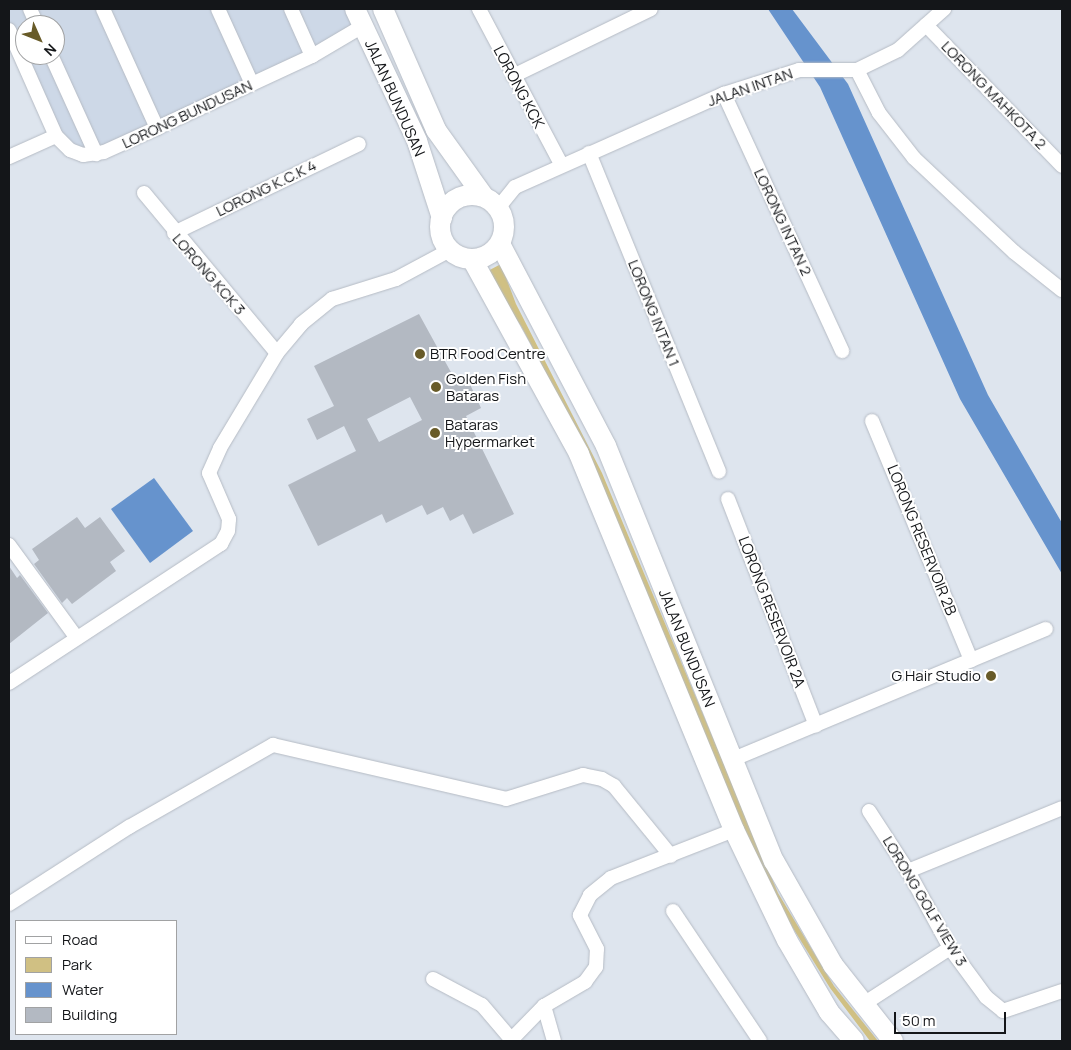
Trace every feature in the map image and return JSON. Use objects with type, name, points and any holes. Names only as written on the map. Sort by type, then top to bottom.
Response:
[{"type":"main road","name":"JALAN BUNDUSAN","points":[[383,9],[436,130],[491,202]]},
{"type":"main road","name":"JALAN BUNDUSAN","points":[[359,18],[417,141],[442,218]]},
{"type":"main road","points":[[458,199],[491,202],[504,226],[500,244],[487,255],[472,259],[450,250],[442,235],[442,218],[458,199]]},
{"type":"main road","name":"JALAN BUNDUSAN","points":[[500,244],[606,446],[774,861],[809,928],[862,1005],[893,1041]]},
{"type":"main road","name":"JALAN BUNDUSAN","points":[[472,259],[579,454],[734,830],[788,940],[830,1012],[854,1041]]},
{"type":"street","points":[[103,9],[157,128]]},
{"type":"street","points":[[218,9],[252,84]]},
{"type":"street","points":[[291,9],[312,56]]},
{"type":"street","name":"LORONG KCK","points":[[479,9],[561,164]]},
{"type":"street","points":[[513,76],[651,9]]},
{"type":"street","points":[[944,9],[892,54],[850,69],[879,113],[914,158],[1014,252],[1062,290]]},
{"type":"street","name":"LORONG BUNDUSAN","points":[[96,154],[157,128],[312,56],[359,18]]},
{"type":"street","name":"LORONG MAHKOTA 2","points":[[926,25],[1062,166]]},
{"type":"street","points":[[9,30],[56,136],[70,150],[96,154]]},
{"type":"street","points":[[56,65],[96,154]]},
{"type":"street","name":"JALAN INTAN","points":[[491,202],[515,187],[561,164],[724,94],[799,70],[850,69]]},
{"type":"street","name":"LORONG INTAN 2","points":[[724,94],[842,351]]},
{"type":"street","points":[[9,156],[56,136]]},
{"type":"street","name":"LORONG K.C.K 4","points":[[174,233],[359,144]]},
{"type":"street","name":"LORONG INTAN 1","points":[[589,153],[719,472]]},
{"type":"street","name":"LORONG KCK 3","points":[[144,193],[174,233],[277,353]]},
{"type":"street","points":[[9,683],[76,637],[221,544],[228,531],[229,519],[209,473],[220,448],[277,353],[301,324],[332,299],[396,279],[450,250]]},
{"type":"street","name":"LORONG RESERVOIR 2B","points":[[872,421],[971,660]]},
{"type":"street","name":"LORONG RESERVOIR 2A","points":[[728,499],[816,726]]},
{"type":"street","points":[[9,545],[76,637]]},
{"type":"street","points":[[732,760],[1046,629]]},
{"type":"street","points":[[9,904],[129,827],[273,745],[506,799],[583,775],[602,779],[614,786],[671,856]]},
{"type":"street","points":[[908,871],[1062,808]]},
{"type":"street","name":"LORONG GOLF VIEW 3","points":[[869,811],[908,871],[950,948],[986,997],[1003,1011],[1062,991]]},
{"type":"street","points":[[433,979],[482,1005],[511,1040],[544,1006],[584,982],[596,967],[597,949],[580,915],[590,895],[611,878],[734,830]]},
{"type":"street","points":[[672,911],[760,1041]]},
{"type":"street","points":[[862,1005],[950,948]]},
{"type":"street","points":[[544,1006],[554,1041]]},
{"type":"shaded area","points":[[9,9],[355,9],[363,26],[104,152],[70,150],[27,65],[65,65],[65,15],[15,15],[15,42],[9,30]]},
{"type":"green space","points":[[501,264],[516,304],[602,473],[778,893],[834,986],[878,1041],[870,1041],[830,988],[773,896],[744,835],[577,432],[521,326],[484,273]]},
{"type":"water","points":[[768,9],[792,9],[848,84],[988,395],[1062,523],[1062,574],[960,399],[820,87]]},
{"type":"water","points":[[154,478],[193,531],[150,563],[111,509]]},
{"type":"building","name":"Bataras Hypermarket","points":[[419,314],[458,385],[468,380],[481,408],[466,416],[514,514],[473,534],[463,514],[450,521],[443,507],[427,515],[422,505],[386,523],[382,514],[318,546],[288,485],[356,451],[344,426],[317,440],[307,419],[334,406],[314,366]],"holes":[[[410,397],[422,420],[379,442],[367,419]]]},
{"type":"building","points":[[77,517],[85,528],[100,517],[125,551],[110,562],[116,571],[72,604],[67,598],[62,603],[34,564],[39,560],[32,549]]},
{"type":"building","points":[[9,566],[17,578],[20,575],[48,613],[9,644]]},
{"type":"place","name":"BTR Food Centre","points":[[420,354]]},
{"type":"place","name":"Golden Fish Bataras","points":[[436,387]]},
{"type":"place","name":"Bataras Hypermarket","points":[[435,433]]},
{"type":"place","name":"G Hair Studio","points":[[991,676]]}]
